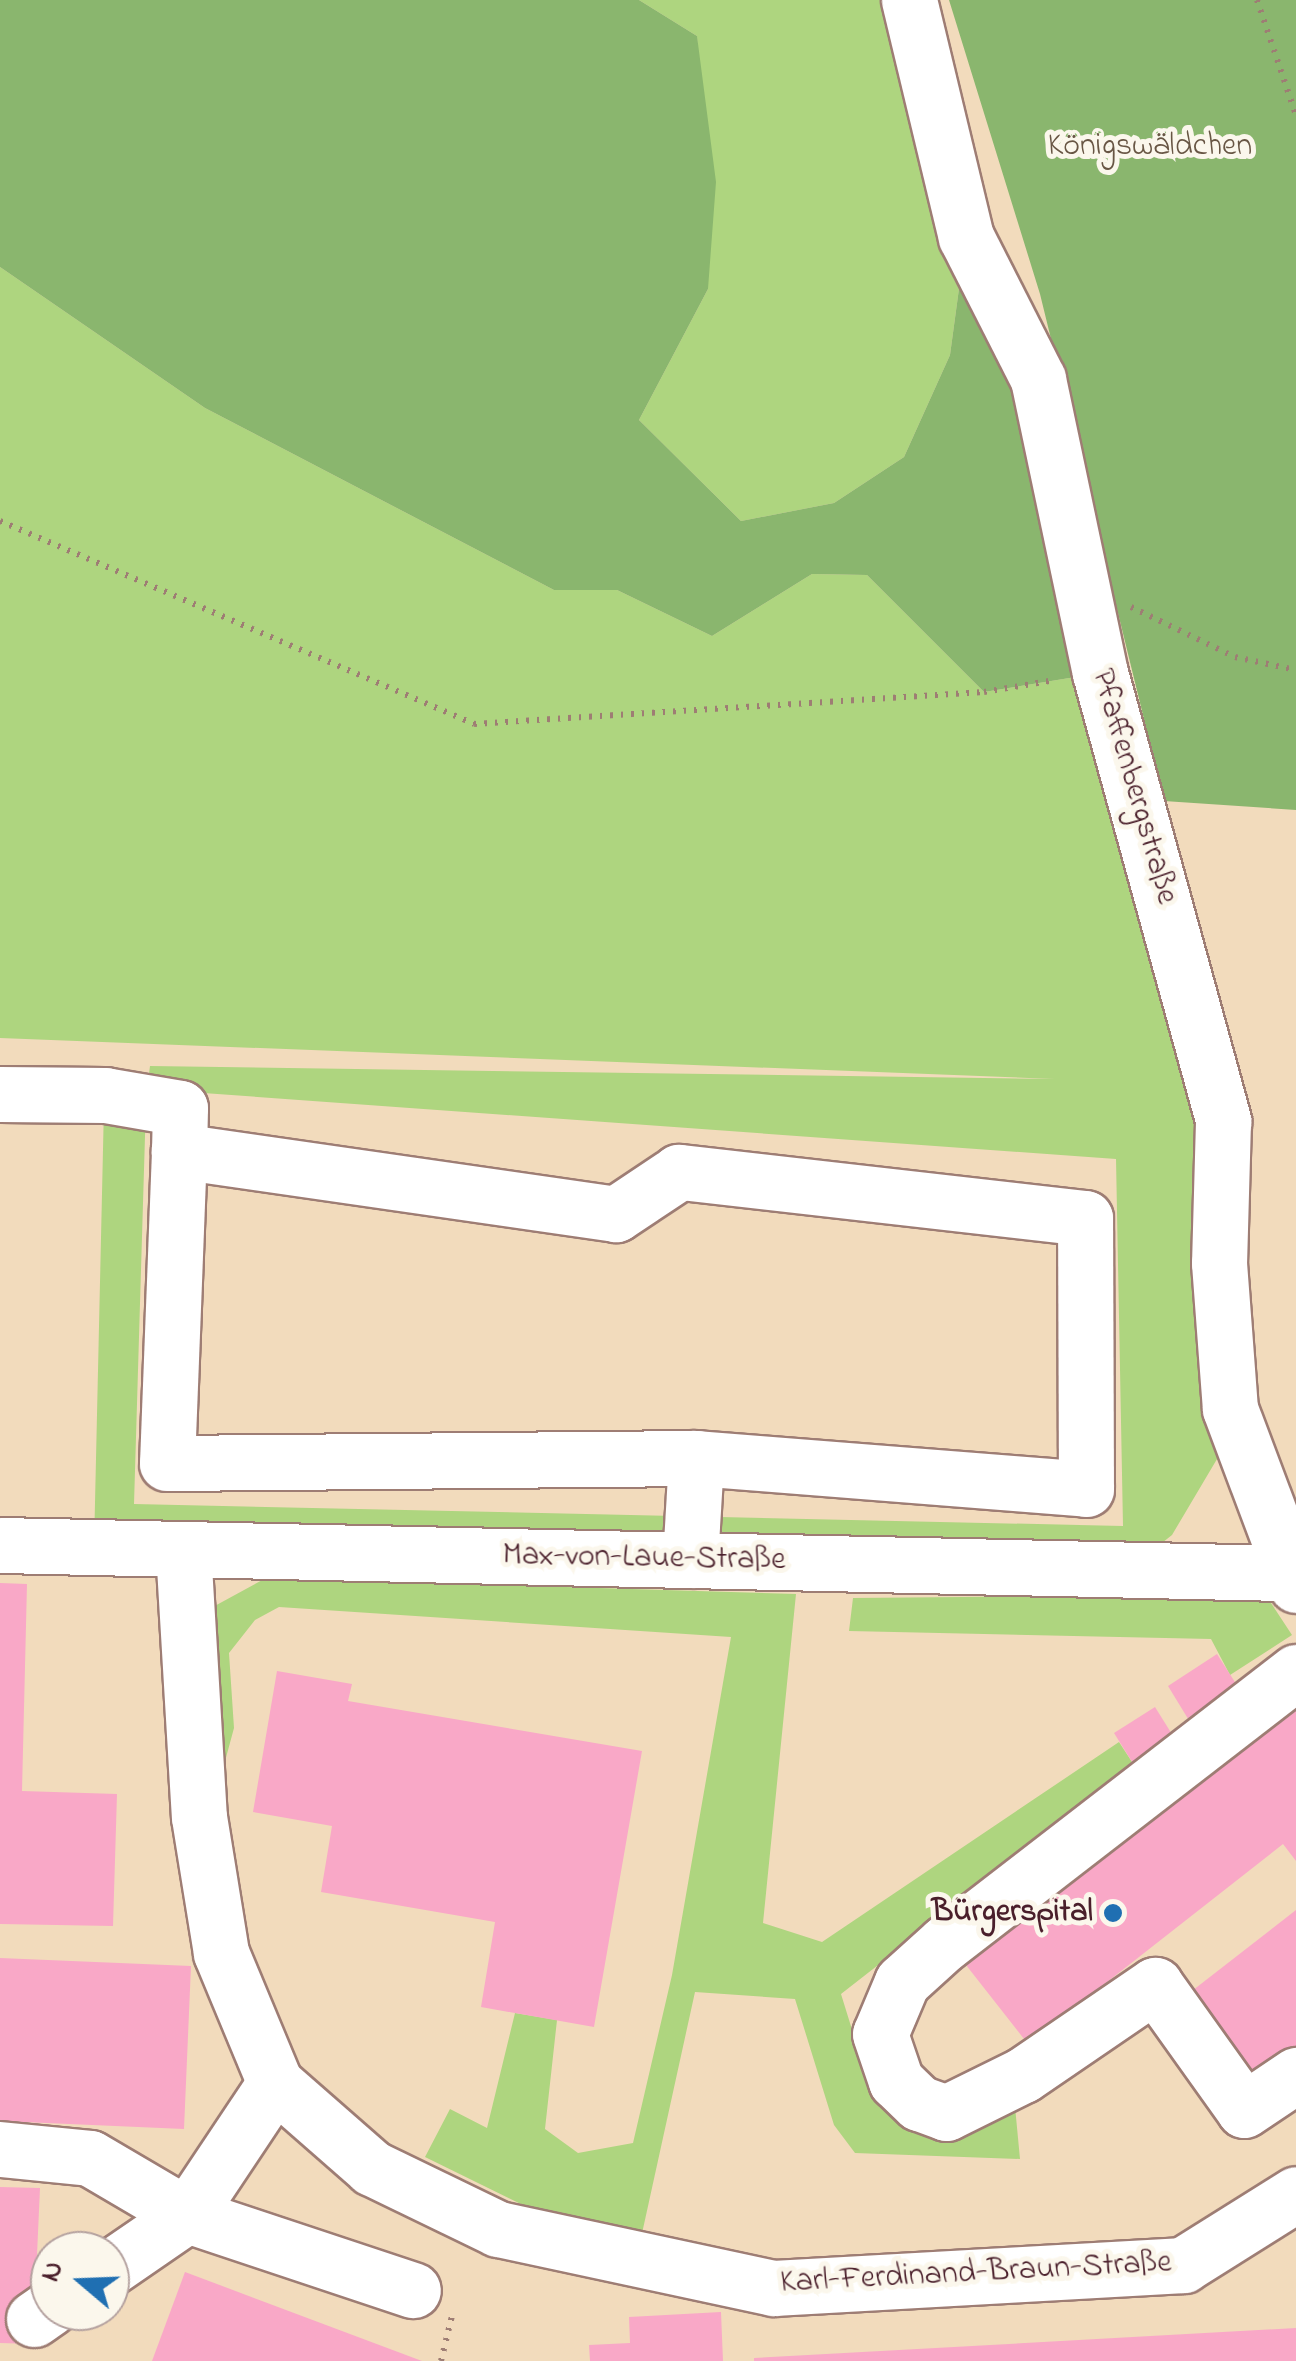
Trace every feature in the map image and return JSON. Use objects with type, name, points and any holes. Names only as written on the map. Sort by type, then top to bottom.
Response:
[{"type":"street","name":"Pfaffenbergstraße","points":[[909,0],[966,237],[1038,379],[1100,673],[1222,1121],[1219,1263],[1230,1409],[1293,1572]]},
{"type":"street","points":[[0,1094],[105,1095],[180,1108],[166,1463],[696,1458],[1086,1489],[1085,1218],[679,1172],[616,1214],[179,1151]]},
{"type":"street","points":[[690,1560],[696,1458]]},
{"type":"street","name":"Max-von-Laue-Straße","points":[[0,1546],[1293,1572]]},
{"type":"street","name":"Karl-Ferdinand-Braun-Straße","points":[[183,1550],[198,1817],[221,1953],[274,2083],[372,2168],[498,2229],[774,2288],[1183,2265],[1296,2194]]},
{"type":"street","points":[[1296,1672],[945,1943],[902,1982],[880,2034],[896,2081],[919,2103],[946,2113],[1024,2075],[1155,1985],[1244,2110],[1296,2074]]},
{"type":"street","points":[[130,2255],[188,2216],[274,2083]]},
{"type":"street","points":[[0,2149],[90,2158],[188,2216],[413,2290]]},
{"type":"path","points":[[1258,0],[1296,115]]},
{"type":"path","points":[[0,522],[474,724],[984,692],[1100,673]]},
{"type":"path","points":[[1081,582],[1235,657],[1296,670]]},
{"type":"green space","points":[[0,0],[639,0],[697,36],[716,182],[708,289],[639,420],[741,521],[834,503],[904,457],[950,355],[966,237],[1100,673],[984,692],[867,575],[812,574],[712,636],[617,590],[554,590],[205,408],[0,267]]},
{"type":"green space","points":[[639,0],[909,0],[966,237],[950,355],[904,457],[834,503],[741,521],[639,420],[708,289],[697,36]]},
{"type":"green space","name":"Königswäldchen","points":[[949,0],[1296,0],[1296,810],[1164,801],[1040,294]]},
{"type":"green space","points":[[0,267],[205,408],[554,590],[617,590],[712,636],[812,574],[867,575],[984,692],[1100,673],[1223,1121],[1220,1454],[1172,1535],[1129,1569],[94,1547],[104,1105],[146,1103],[134,1504],[1123,1526],[1116,1159],[147,1089],[150,1066],[1055,1079],[0,1038]]},
{"type":"green space","points":[[266,1578],[796,1594],[763,1923],[822,1942],[1119,1742],[1134,1765],[841,1994],[872,2094],[948,2123],[1014,2096],[1020,2159],[855,2153],[834,2125],[795,1999],[695,1992],[641,2238],[527,2207],[425,2157],[450,2109],[487,2128],[515,2013],[557,2020],[545,2129],[578,2153],[633,2143],[672,1975],[731,1637],[279,1607],[255,1620],[229,1653],[234,1728],[224,1765],[211,1608]]},
{"type":"green space","points":[[1265,1594],[1292,1635],[1230,1675],[1211,1639],[849,1631],[853,1598]]},
{"type":"building","points":[[0,1583],[27,1584],[22,1791],[117,1794],[113,1926],[0,1924]]},
{"type":"building","points":[[1217,1654],[1240,1690],[1190,1722],[1168,1686]]},
{"type":"building","points":[[277,1671],[352,1684],[348,1701],[642,1751],[594,2027],[481,2007],[495,1922],[321,1892],[332,1826],[253,1812]]},
{"type":"building","name":"Bürgerspital","points":[[1296,1705],[1296,1861],[1283,1844],[1028,2044],[966,1965]]},
{"type":"building","points":[[1155,1707],[1175,1739],[1134,1765],[1114,1733]]},
{"type":"building","points":[[1296,1910],[1296,2061],[1262,2088],[1188,1994]]},
{"type":"building","points":[[0,1958],[191,1966],[184,2129],[0,2121]]},
{"type":"building","points":[[0,2187],[40,2188],[38,2231],[30,2231],[33,2344],[0,2343]]},
{"type":"building","points":[[185,2272],[422,2361],[152,2361]]},
{"type":"building","points":[[721,2312],[723,2361],[590,2361],[589,2345],[630,2343],[629,2317]]},
{"type":"building","points":[[1296,2328],[1296,2361],[754,2361],[754,2358]]},
{"type":"place","name":"Bürgerspital","points":[[1113,1913]]}]
